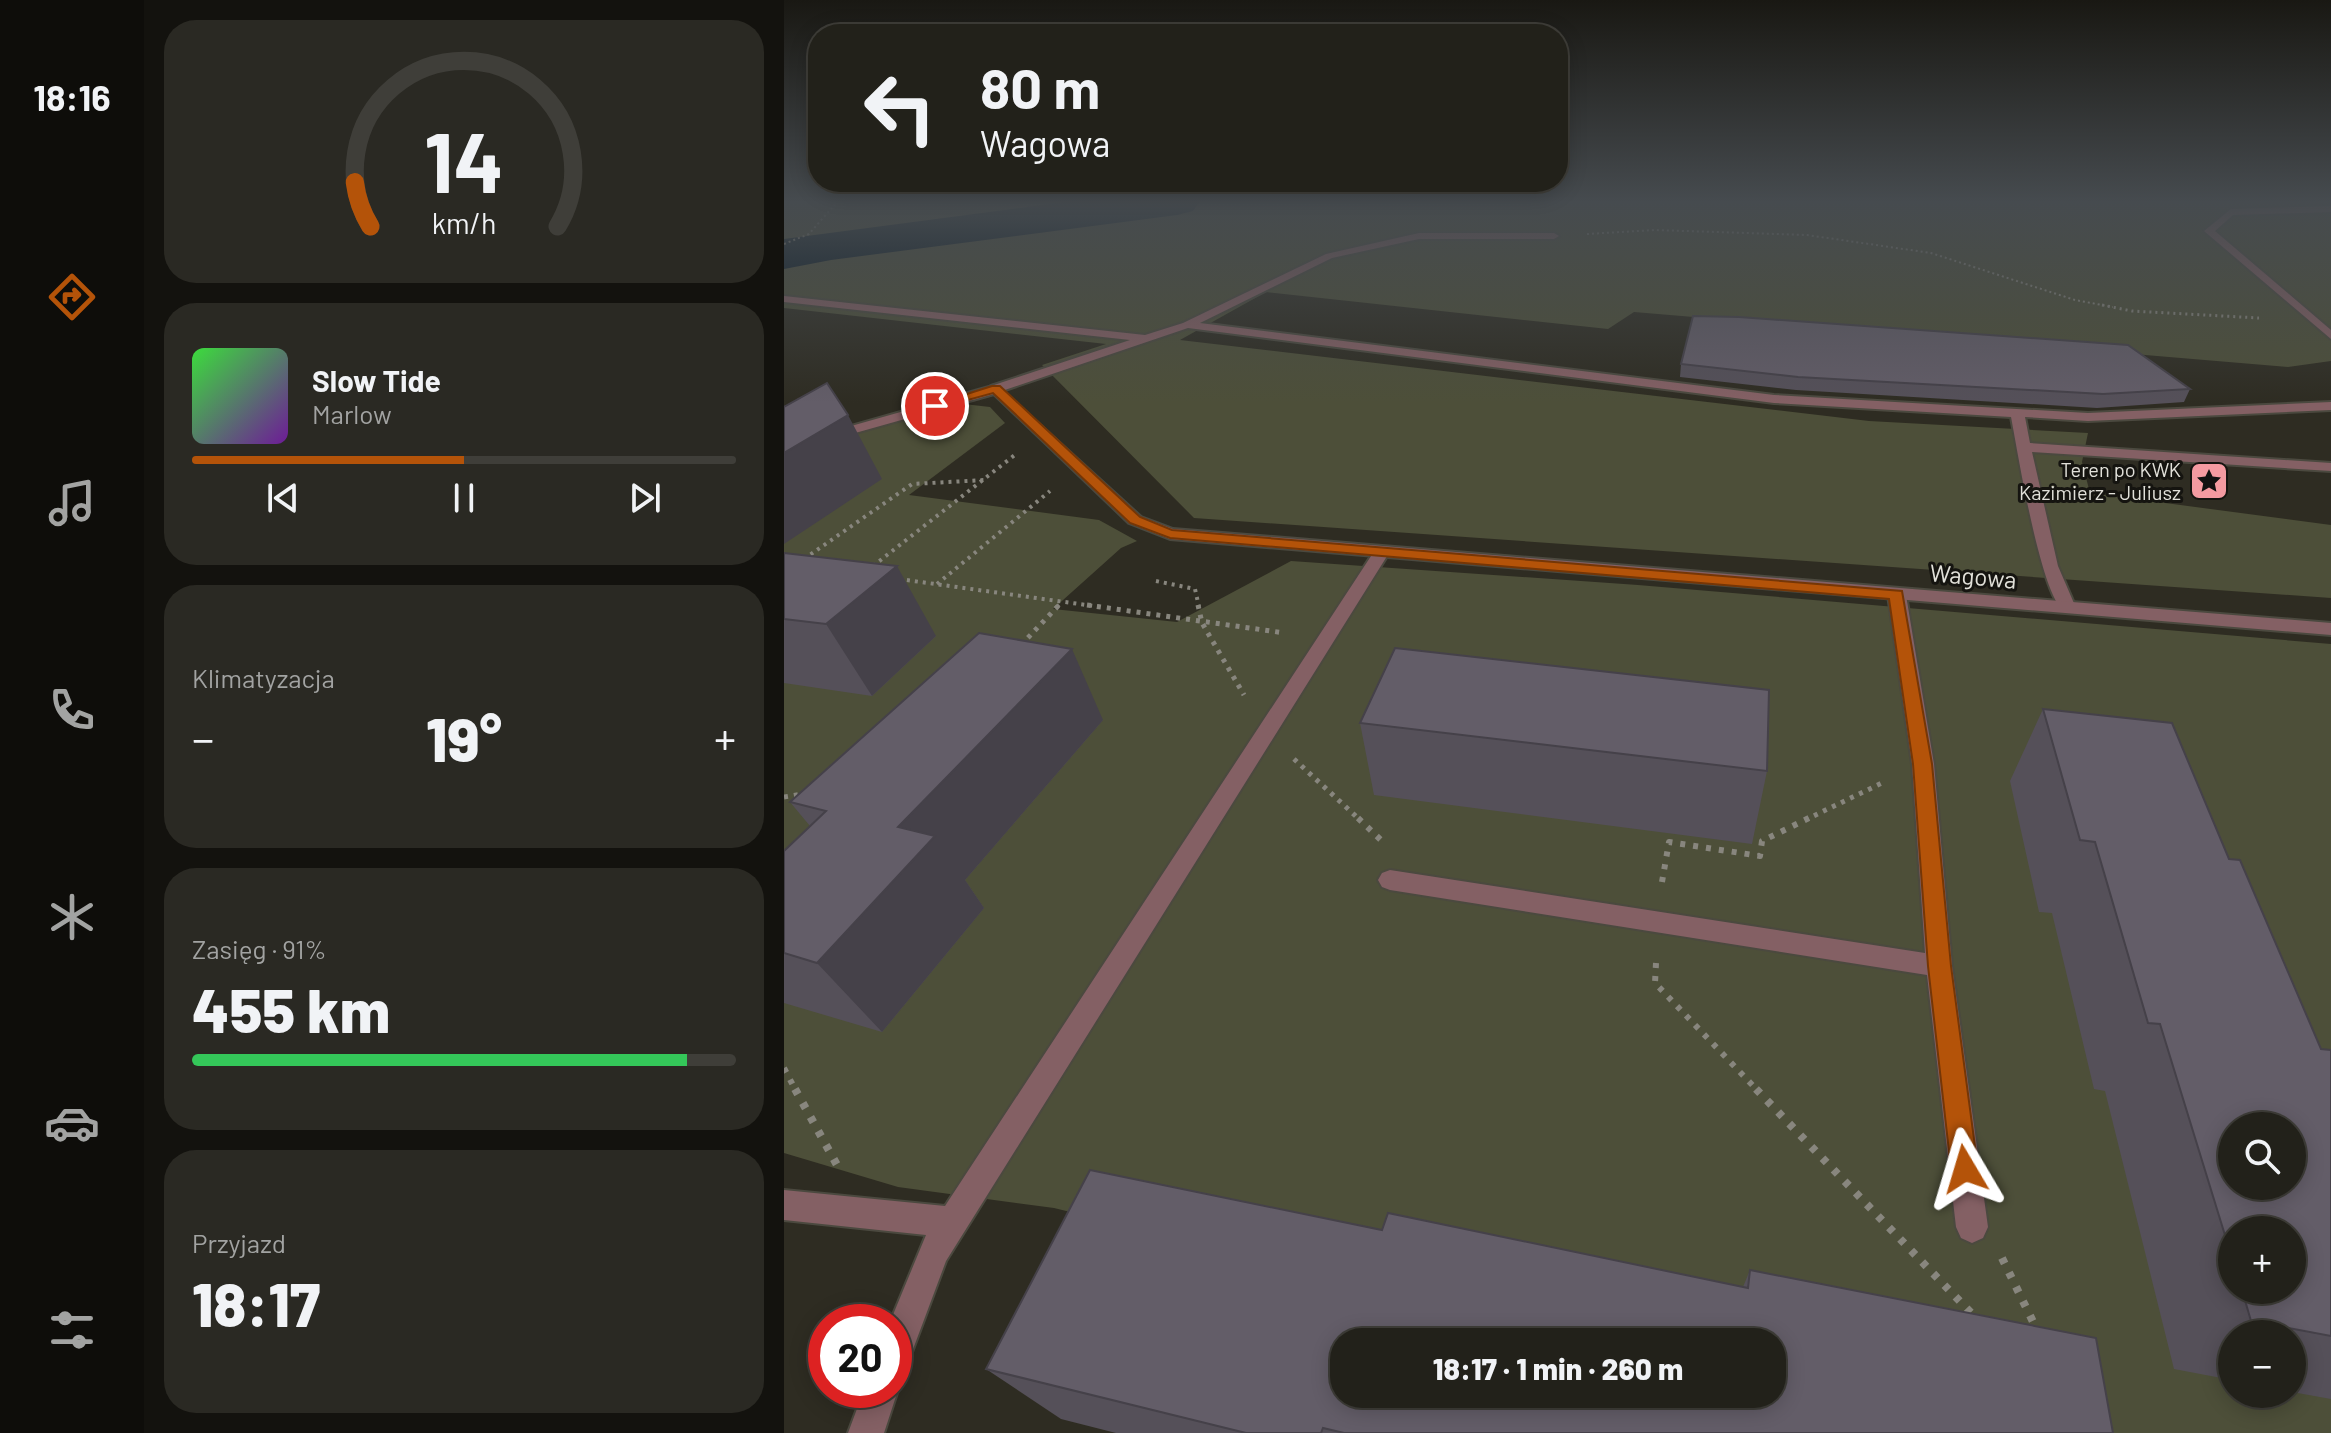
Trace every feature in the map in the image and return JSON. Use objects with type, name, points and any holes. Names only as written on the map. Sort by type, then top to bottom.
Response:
[{"type":"street","points":[[784,449],[996,389],[1150,339],[1187,325],[1303,269]]},
{"type":"street","points":[[2253,269],[2331,336]]},
{"type":"street","points":[[784,299],[1150,339]]},
{"type":"street","points":[[1187,325],[1774,399],[2088,417],[2331,406]]},
{"type":"street","name":"Wagowa","points":[[996,389],[1135,520],[1170,534],[2331,629]]},
{"type":"street","points":[[2017,413],[2050,566],[2067,608]]},
{"type":"street","points":[[2026,447],[2067,453],[2331,467]]},
{"type":"street","points":[[912,1308],[933,1252],[1381,553]]},
{"type":"street","points":[[1897,595],[1923,764],[1939,966],[1972,1227]]},
{"type":"street","points":[[1390,880],[1939,966]]},
{"type":"street","points":[[784,1205],[953,1222]]},
{"type":"street","points":[[866,1433],[875,1408]]},
{"type":"path","points":[[1980,269],[2075,300],[2132,311],[2311,318]]},
{"type":"path","points":[[862,574],[1043,433]]},
{"type":"path","points":[[936,584],[1079,467]]},
{"type":"path","points":[[808,566],[796,565],[912,484],[927,486],[958,479],[985,480]]},
{"type":"path","points":[[892,578],[1326,638]]},
{"type":"path","points":[[1156,581],[1195,589],[1202,623],[1265,732],[1397,855],[1390,880]]},
{"type":"path","points":[[1018,648],[1061,602]]},
{"type":"path","points":[[1923,764],[1762,841],[1760,856],[1669,842],[1656,922],[1655,983],[1984,1326]]},
{"type":"path","points":[[784,797],[799,793],[812,796]]},
{"type":"path","points":[[784,1068],[864,1212]]},
{"type":"path","points":[[1972,1227],[2003,1259],[2045,1346]]},
{"type":"green space","points":[[784,269],[2331,269],[2331,361],[2288,367],[1634,312],[1608,329],[1266,292],[1180,340],[1869,421],[2088,433],[2082,462],[2090,493],[2331,525],[2331,598],[1194,518],[1042,365],[1106,344],[784,308]]},
{"type":"green space","points":[[955,403],[990,407],[1005,423],[909,495],[1099,520],[1137,541],[1121,548],[1053,609],[1177,622],[1291,561],[1638,585],[2331,644],[2331,1433],[2036,1433],[2027,1391],[1786,1336],[1786,1328],[1751,1328],[1655,1306],[1404,1294],[1054,1208],[898,1187],[784,1153],[784,454]]},
{"type":"building","points":[[1693,316],[2128,345],[2190,389],[2103,394],[1798,377],[1681,364]]},
{"type":"building","points":[[827,383],[848,415],[784,453],[784,407]]},
{"type":"building","points":[[784,553],[897,566],[826,624],[784,619]]},
{"type":"building","points":[[979,633],[1072,649],[898,827],[935,836],[817,963],[784,953],[784,851],[826,811],[790,802]]},
{"type":"building","points":[[1395,648],[1769,690],[1767,771],[1360,723]]},
{"type":"building","points":[[2043,709],[2172,723],[2229,859],[2240,860],[2321,1049],[2331,1050],[2331,1336],[2306,1331],[2306,1320],[2251,1320],[2246,1304],[2306,1304],[2306,1216],[2219,1216],[2160,1024],[2148,1023],[2095,842],[2080,840]]},
{"type":"building","points":[[1090,1170],[1382,1230],[1388,1213],[1748,1288],[1750,1270],[2096,1338],[2113,1433],[1344,1433],[1323,1428],[1321,1433],[1246,1433],[986,1369]]},
{"type":"place","name":"Teren po KWK Kazimierz - Juliusz","points":[[2209,481]]},
{"type":"route","points":[[935,406],[996,389],[1135,520],[1170,534],[1897,595],[1923,764],[1939,966],[1965,1169]]}]
